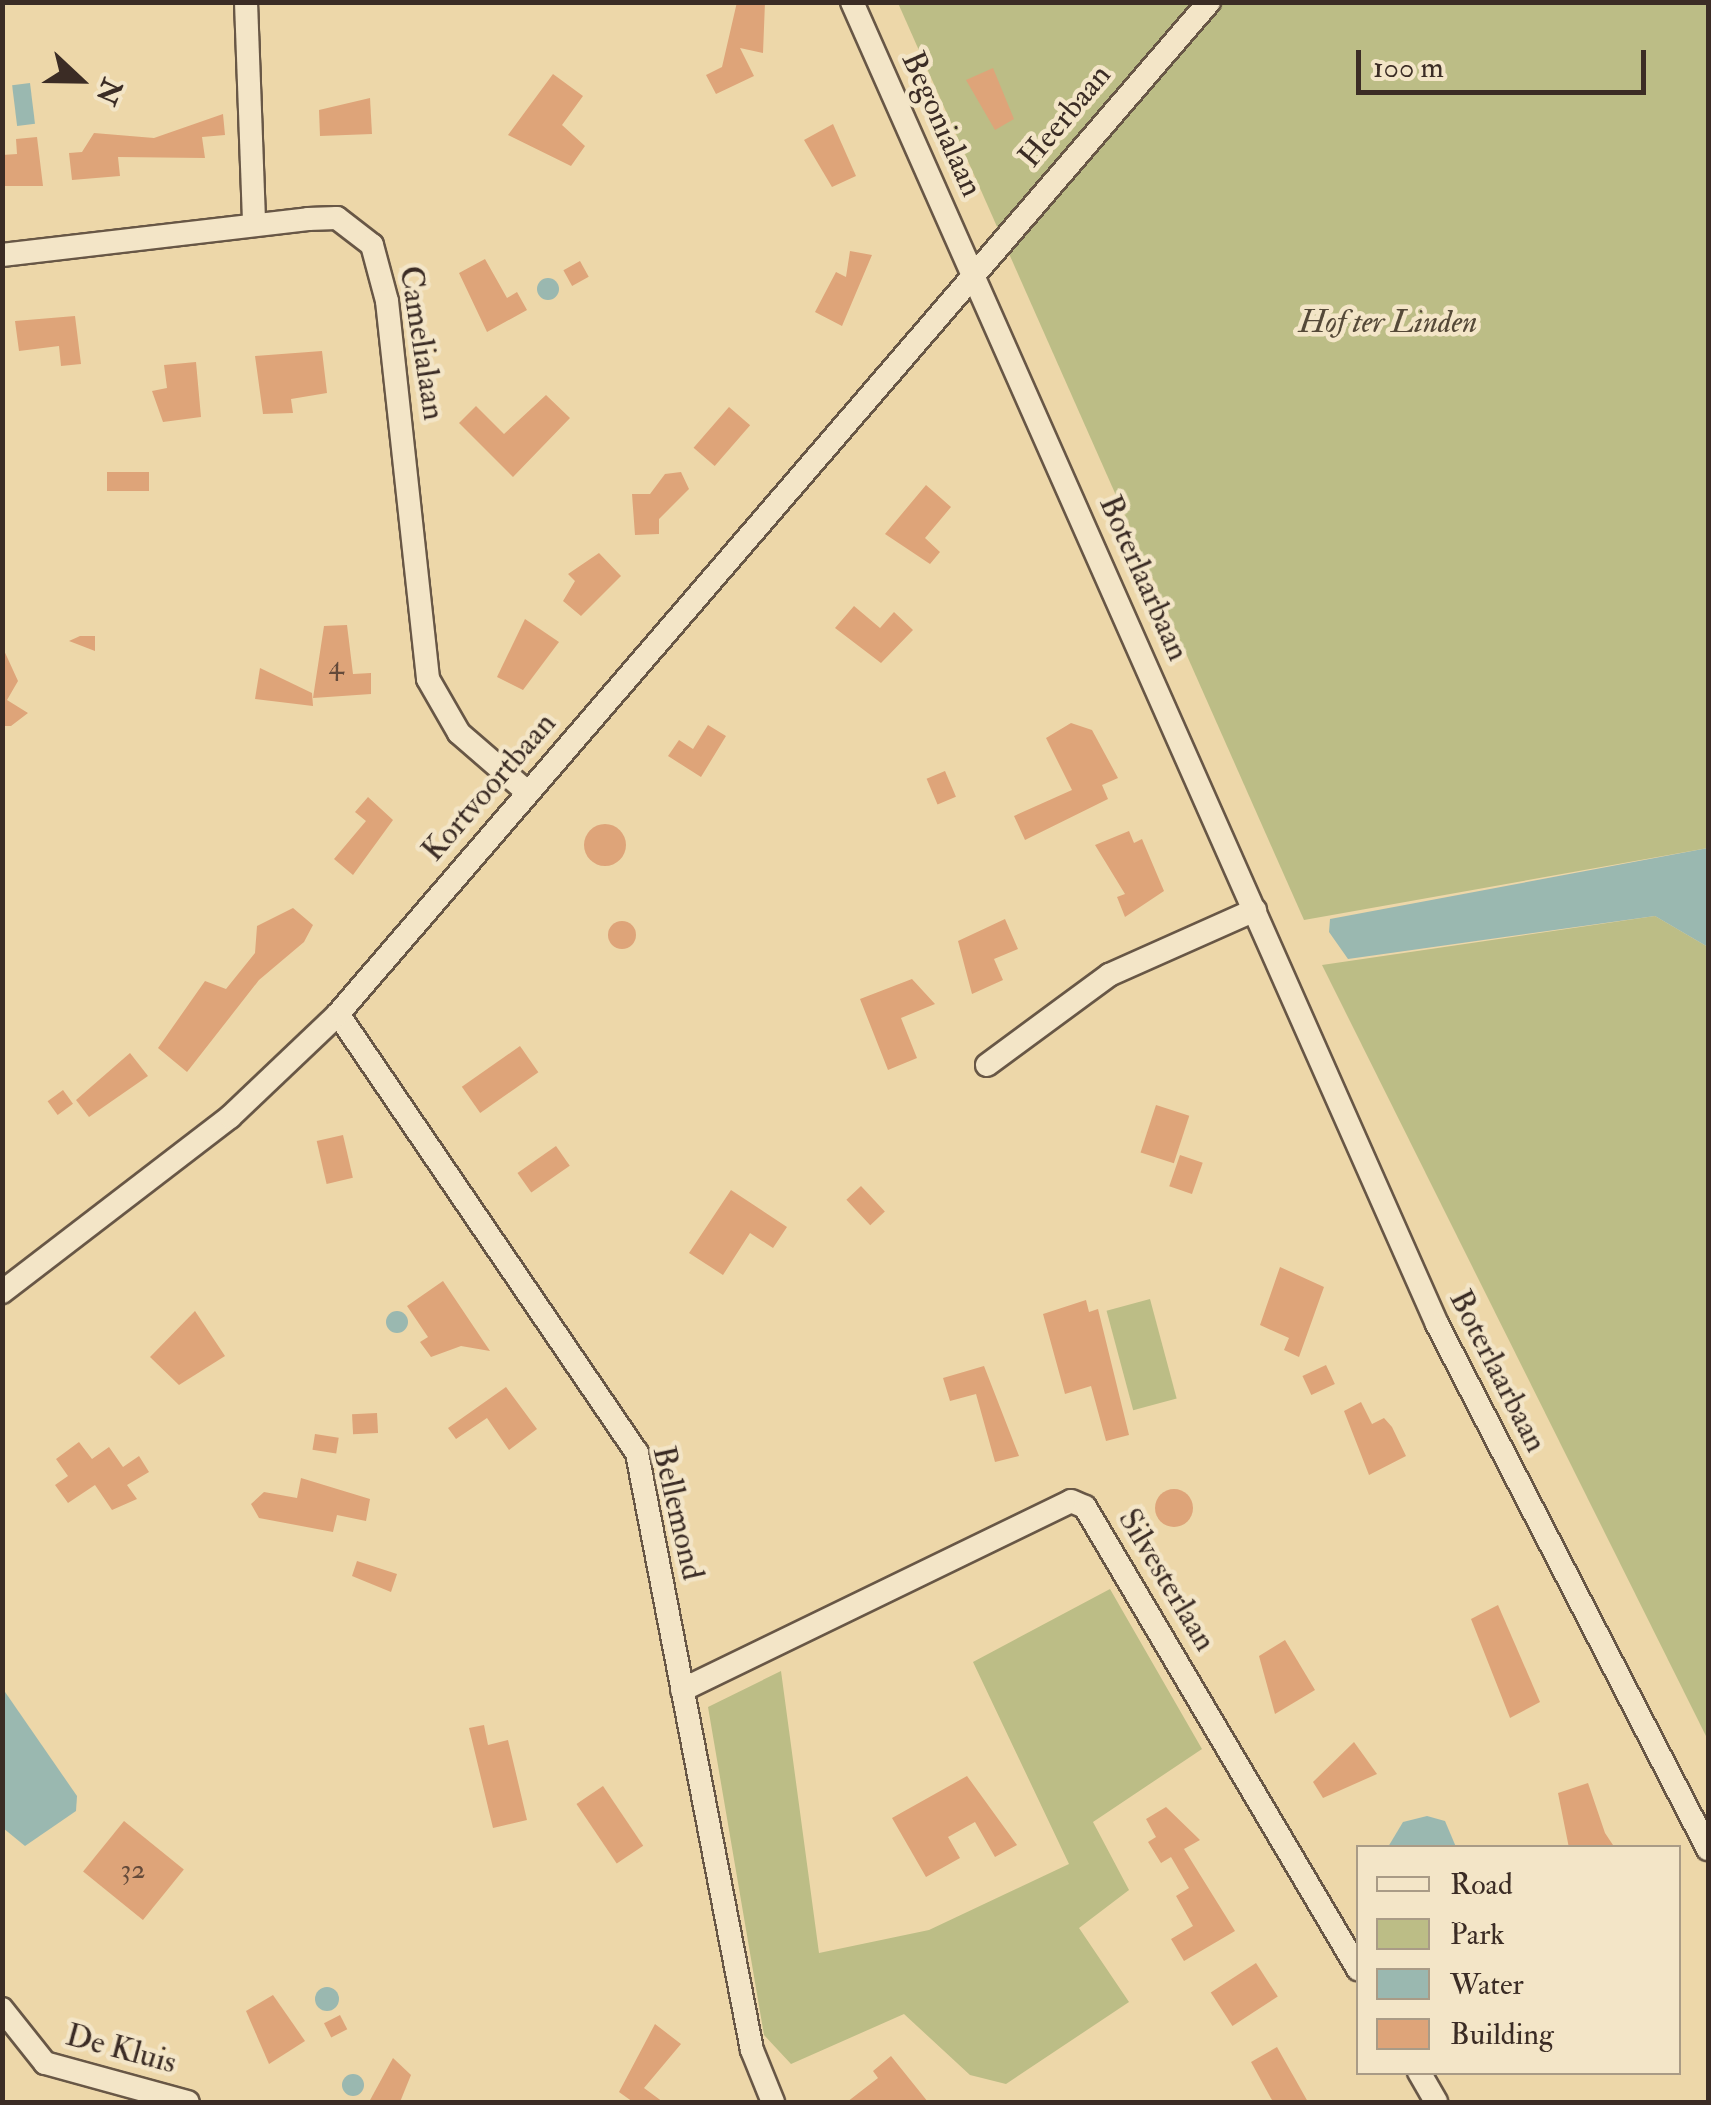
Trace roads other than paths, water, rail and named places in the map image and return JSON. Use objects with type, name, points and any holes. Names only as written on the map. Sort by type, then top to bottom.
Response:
[{"type":"street","points":[[246,2],[254,224]]},
{"type":"street","name":"Begonialaan","points":[[852,2],[972,272]]},
{"type":"street","name":"Heerbaan","points":[[972,272],[1210,2]]},
{"type":"street","name":"Camelialaan","points":[[2,255],[254,224],[337,218],[372,245],[387,300],[428,679],[459,733],[527,792]]},
{"type":"street","name":"Kortvoortbaan","points":[[2,1292],[230,1116],[338,1014],[527,792],[962,300],[972,272]]},
{"type":"street","name":"Boterlaarbaan","points":[[972,272],[1436,1324],[1708,1849]]},
{"type":"street","points":[[987,1065],[1109,976],[1255,910]]},
{"type":"street","name":"Bellemond","points":[[338,1014],[637,1453],[752,2050],[773,2102]]},
{"type":"street","name":"Silvesterlaan","points":[[682,1690],[1071,1502],[1085,1507],[1356,1966]]},
{"type":"street","name":"De Kluis","points":[[2,2009],[45,2063],[188,2102]]},
{"type":"street","points":[[1421,2075],[1436,2102]]},
{"type":"water","points":[[30,83],[35,124],[17,126],[12,85]]},
{"type":"water","points":[[548,278],[556,281],[556,297],[548,300],[540,297],[537,289],[540,281]]},
{"type":"water","points":[[1708,848],[1708,947],[1655,916],[1348,959],[1329,932],[1330,919]]},
{"type":"water","points":[[397,1311],[405,1314],[405,1330],[397,1333],[389,1330],[386,1322],[389,1314]]},
{"type":"water","points":[[3,1689],[77,1796],[76,1811],[25,1846],[3,1828]]},
{"type":"water","points":[[1427,1816],[1445,1821],[1455,1845],[1389,1845],[1403,1822]]},
{"type":"water","points":[[327,1987],[339,1999],[327,2011],[315,1999]]},
{"type":"water","points":[[349,2074],[357,2074],[364,2085],[357,2096],[349,2096],[342,2089],[342,2081]]},
{"type":"park label","name":"Hof ter Linden","points":[[1388,322]]}]
